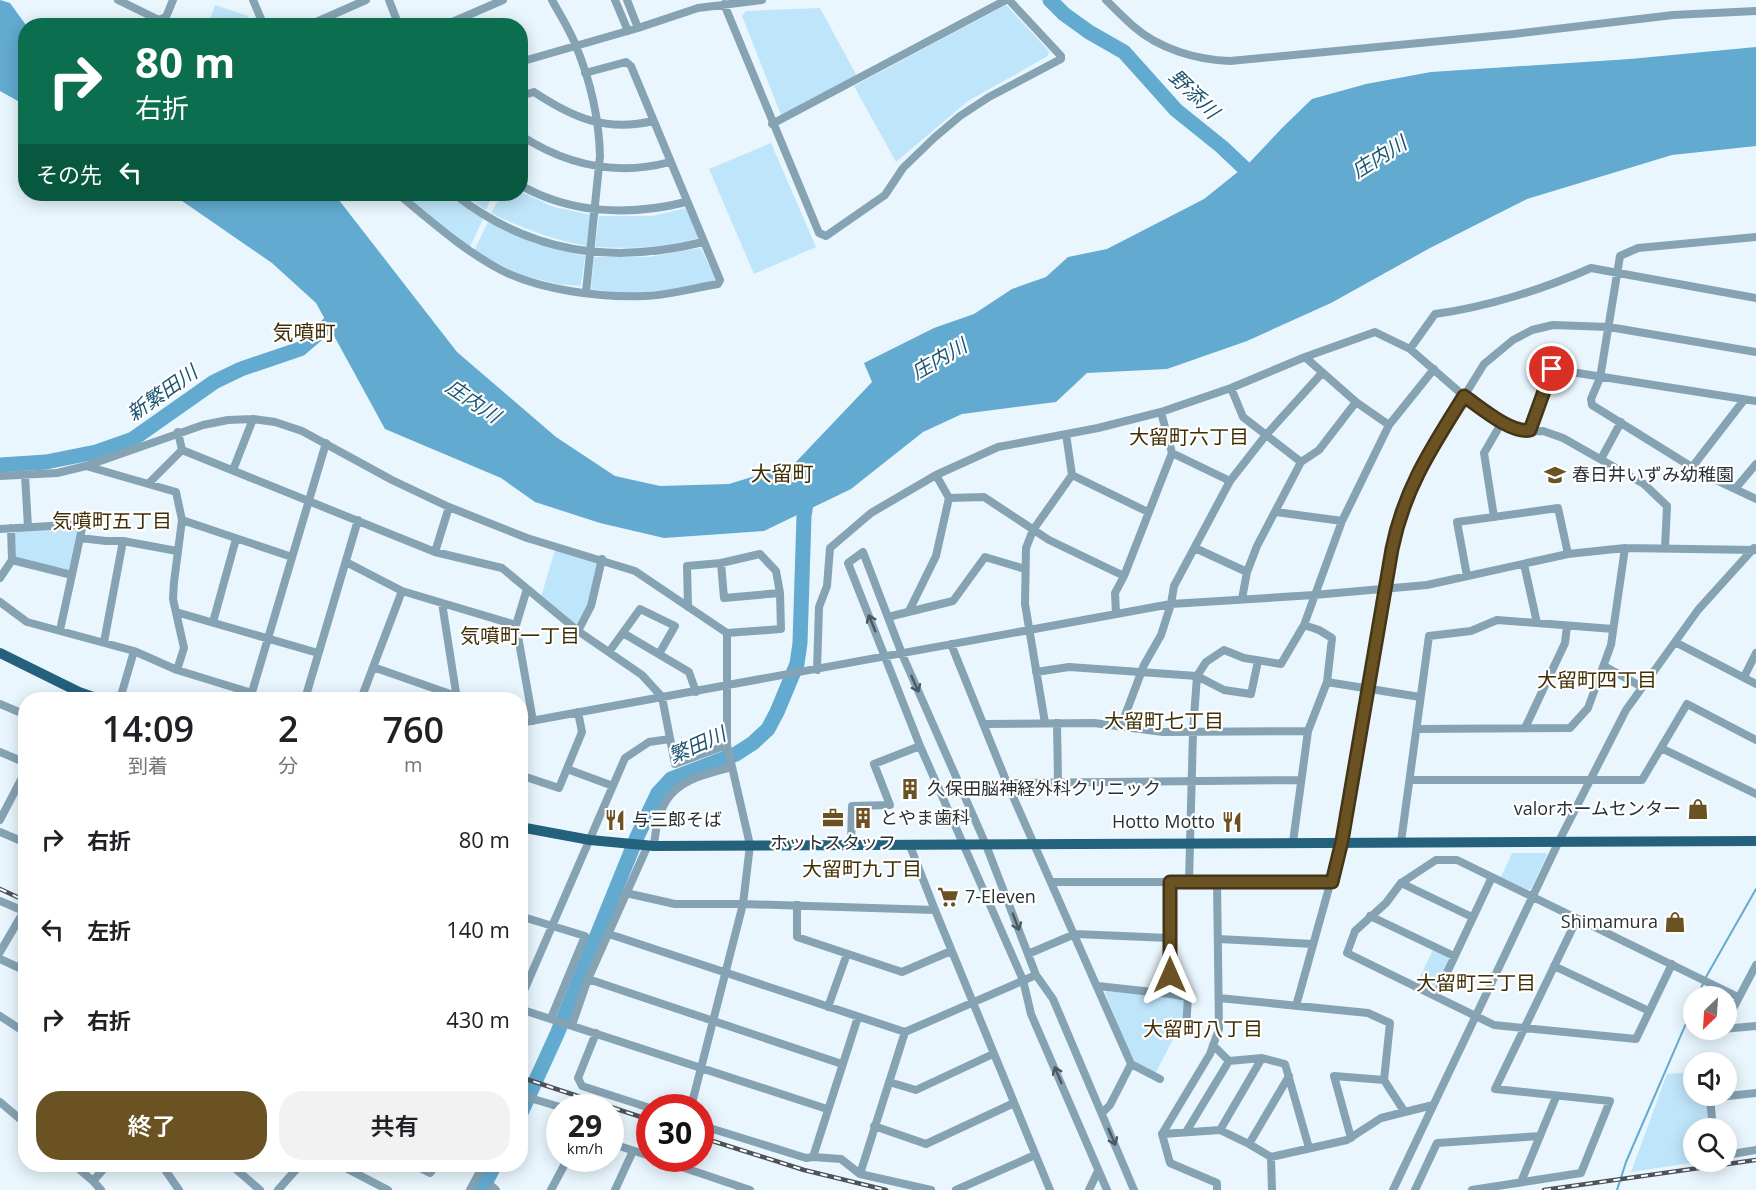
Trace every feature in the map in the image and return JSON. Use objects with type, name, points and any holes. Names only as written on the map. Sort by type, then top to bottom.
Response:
[{"type":"main road","points":[[0,653],[72,692]]},
{"type":"main road","points":[[528,828],[590,840],[650,845],[910,846],[1342,841],[1755,841]]},
{"type":"street","points":[[118,0],[155,18]]},
{"type":"street","points":[[164,18],[173,0]]},
{"type":"street","points":[[253,0],[261,18]]},
{"type":"street","points":[[325,18],[366,0]]},
{"type":"street","points":[[389,0],[396,18]]},
{"type":"street","points":[[461,18],[503,0]]},
{"type":"street","points":[[552,0],[576,45],[585,73],[600,143],[586,292]]},
{"type":"street","points":[[615,0],[628,31]]},
{"type":"street","points":[[627,0],[638,28]]},
{"type":"street","points":[[528,60],[638,28],[696,4],[762,0]]},
{"type":"street","points":[[724,4],[772,124],[819,233],[826,237],[885,195],[903,168],[933,138],[960,116],[989,97],[1060,59],[1060,56],[1008,0],[772,124]]},
{"type":"street","points":[[1106,0],[1135,28],[1167,46],[1208,60],[1230,61],[1514,34],[1673,15],[1756,11]]},
{"type":"street","points":[[407,201],[472,253],[503,271],[536,284],[613,296],[647,296],[718,284],[720,280],[628,63],[585,73]]},
{"type":"street","points":[[528,94],[534,92],[561,110],[584,120],[627,125],[653,122]]},
{"type":"street","points":[[528,139],[556,155],[577,163],[621,169],[670,162]]},
{"type":"street","points":[[528,189],[551,199],[594,209],[662,208],[686,202]]},
{"type":"street","points":[[464,201],[488,217],[523,235],[553,245],[591,252],[632,254],[663,251],[702,242]]},
{"type":"street","points":[[1754,240],[1638,248],[1620,256],[1600,378],[1591,399],[1592,405],[1703,474],[1756,500]]},
{"type":"street","points":[[1410,350],[1436,314],[1469,309],[1570,278],[1591,268],[1756,298]]},
{"type":"street","points":[[1296,1006],[1342,841],[1397,526],[1404,502],[1419,469],[1484,364],[1513,340],[1533,330],[1553,325],[1609,327],[1756,352]]},
{"type":"street","points":[[817,670],[819,607],[827,586],[830,548],[871,513],[936,475],[998,447],[1161,412],[1231,388],[1305,357],[1375,332],[1410,350],[1464,396],[1502,422],[1524,432],[1543,431],[1563,438],[1644,484],[1667,506],[1665,548]]},
{"type":"street","points":[[1305,357],[1356,402],[1389,425]]},
{"type":"street","points":[[1189,882],[1193,731],[1197,676],[1206,662],[1224,650],[1244,658],[1281,664],[1304,625],[1342,521],[1389,425],[1434,369]]},
{"type":"street","points":[[1530,430],[1552,369],[1756,402]]},
{"type":"street","points":[[1121,726],[1142,672],[1161,635],[1172,604],[1174,586],[1230,481],[1266,435],[1322,373]]},
{"type":"street","points":[[1231,388],[1243,417],[1301,462]]},
{"type":"street","points":[[1693,466],[1744,400]]},
{"type":"street","points":[[1242,599],[1247,572],[1257,546],[1301,462],[1319,450],[1356,402]]},
{"type":"street","points":[[1116,614],[1115,592],[1124,576],[1172,453],[1161,412]]},
{"type":"street","points":[[233,470],[253,419]]},
{"type":"street","points":[[0,476],[57,473],[86,466],[178,432],[228,420],[253,419],[302,431],[392,480],[449,507],[527,538],[602,559],[635,571],[688,607],[727,633],[781,629],[780,592],[776,571],[760,554],[721,563],[687,566],[688,607]]},
{"type":"street","points":[[1494,517],[1484,453],[1502,422]]},
{"type":"street","points":[[1601,459],[1621,422]]},
{"type":"street","points":[[178,432],[182,450]]},
{"type":"street","points":[[1045,723],[1025,604],[1026,548],[1033,530],[1072,475],[1066,434]]},
{"type":"street","points":[[252,692],[326,443]]},
{"type":"street","points":[[182,450],[435,552],[502,568],[578,632],[642,675],[662,697],[675,764],[727,746]]},
{"type":"street","points":[[149,483],[182,450]]},
{"type":"street","points":[[1172,453],[1230,481]]},
{"type":"street","points":[[1734,489],[1756,464]]},
{"type":"street","points":[[86,466],[176,492],[182,520],[174,582],[176,612],[184,648],[177,670]]},
{"type":"street","points":[[25,475],[28,527]]},
{"type":"street","points":[[909,611],[936,556],[949,498],[936,475]]},
{"type":"street","points":[[1072,475],[1148,512]]},
{"type":"street","points":[[949,498],[984,497],[1048,540],[1124,576]]},
{"type":"street","points":[[435,552],[449,507]]},
{"type":"street","points":[[1467,576],[1457,522],[1558,508],[1568,554]]},
{"type":"street","points":[[1276,512],[1342,521]]},
{"type":"street","points":[[182,520],[292,557]]},
{"type":"street","points":[[307,692],[358,520]]},
{"type":"street","points":[[0,529],[82,524],[60,630]]},
{"type":"street","points":[[0,578],[12,560],[11,528]]},
{"type":"street","points":[[80,538],[123,541],[177,551]]},
{"type":"street","points":[[213,622],[236,539]]},
{"type":"street","points":[[104,642],[123,541]]},
{"type":"street","points":[[1195,548],[1247,572]]},
{"type":"street","points":[[1417,729],[1570,728],[1588,708],[1611,645],[1625,548]]},
{"type":"street","points":[[528,722],[1172,604],[1427,585],[1568,554],[1625,548],[1755,549]]},
{"type":"street","points":[[1393,1190],[1559,841],[1626,710],[1698,610],[1755,549]]},
{"type":"street","points":[[1107,1190],[1031,1014],[1023,980],[920,746],[848,563],[862,552],[902,654],[986,845],[1035,975],[1053,999],[1134,1190]]},
{"type":"street","points":[[888,617],[953,601],[985,557],[1025,569]]},
{"type":"street","points":[[578,632],[591,606],[602,559]]},
{"type":"street","points":[[12,560],[72,575]]},
{"type":"street","points":[[346,562],[402,591],[516,625]]},
{"type":"street","points":[[721,563],[724,598],[780,592]]},
{"type":"street","points":[[1524,564],[1536,623]]},
{"type":"street","points":[[527,589],[516,625],[528,692]]},
{"type":"street","points":[[364,692],[402,591]]},
{"type":"street","points":[[0,602],[27,622],[134,651],[177,670],[240,692]]},
{"type":"street","points":[[442,603],[455,692]]},
{"type":"street","points":[[609,652],[640,609],[675,626],[659,654]]},
{"type":"street","points":[[176,612],[318,653]]},
{"type":"street","points":[[1401,842],[1429,636],[1471,631],[1497,620],[1612,629]]},
{"type":"street","points":[[1293,842],[1308,731],[1327,682],[1332,638],[1304,625]]},
{"type":"street","points":[[1525,728],[1564,643],[1567,626]]},
{"type":"street","points":[[623,633],[689,672],[696,692]]},
{"type":"street","points":[[694,1094],[743,904],[750,845],[727,746],[727,633]]},
{"type":"street","points":[[1675,642],[1756,684]]},
{"type":"street","points":[[951,644],[1007,783],[1131,1064],[1160,1079]]},
{"type":"street","points":[[122,692],[134,651]]},
{"type":"street","points":[[1744,677],[1756,653]]},
{"type":"street","points":[[1036,672],[1069,667],[1197,676],[1224,690],[1251,694],[1258,661]]},
{"type":"street","points":[[1604,666],[1642,687]]},
{"type":"street","points":[[373,667],[442,692]]},
{"type":"street","points":[[1327,682],[1420,697]]},
{"type":"street","points":[[528,693],[533,721]]},
{"type":"street","points":[[0,704],[18,712]]},
{"type":"street","points":[[1410,780],[1642,780],[1688,704],[1756,740]]},
{"type":"street","points":[[528,778],[559,788],[582,732],[578,712]]},
{"type":"street","points":[[1057,723],[1058,782]]},
{"type":"street","points":[[984,724],[1094,723],[1163,732],[1308,731]]},
{"type":"street","points":[[528,982],[625,758],[649,742],[670,739]]},
{"type":"street","points":[[851,845],[852,806],[890,805],[874,764],[920,746]]},
{"type":"street","points":[[1661,748],[1756,794]]},
{"type":"street","points":[[0,752],[18,760]]},
{"type":"street","points":[[571,1025],[588,979],[627,893],[627,887],[650,845],[666,800],[678,786],[703,774],[732,767]]},
{"type":"street","points":[[567,769],[613,786]]},
{"type":"street","points":[[1007,783],[1301,780]]},
{"type":"street","points":[[0,820],[18,785]]},
{"type":"street","points":[[0,832],[18,840]]},
{"type":"street","points":[[910,846],[1050,1190]]},
{"type":"street","points":[[1672,964],[1636,1038],[1494,1025],[1347,953],[1355,931],[1386,903],[1401,883],[1436,860],[1457,860],[1576,919],[1683,969],[1717,986]]},
{"type":"street","points":[[1436,996],[1492,877]]},
{"type":"street","points":[[1052,882],[1332,882]]},
{"type":"street","points":[[1170,882],[1170,994]]},
{"type":"street","points":[[1217,882],[1219,1029],[1210,1054],[1162,1134],[1170,1163],[1217,1183],[1217,1190]]},
{"type":"street","points":[[1401,883],[1473,917]]},
{"type":"street","points":[[627,893],[675,904],[935,910]]},
{"type":"street","points":[[0,901],[18,908]]},
{"type":"street","points":[[797,906],[797,937],[902,972],[951,951]]},
{"type":"street","points":[[1370,916],[1454,956]]},
{"type":"street","points":[[528,918],[585,936],[552,1018]]},
{"type":"street","points":[[1472,1190],[1581,1173],[1610,1101],[1495,1089],[1576,919]]},
{"type":"street","points":[[0,952],[18,922]]},
{"type":"street","points":[[609,934],[905,1032],[1035,975]]},
{"type":"street","points":[[1028,954],[1075,934],[1170,938]]},
{"type":"street","points":[[1218,939],[1313,944]]},
{"type":"street","points":[[828,1007],[848,954]]},
{"type":"street","points":[[0,959],[18,967]]},
{"type":"street","points":[[1737,992],[1756,965]]},
{"type":"street","points":[[1554,966],[1648,1011]]},
{"type":"street","points":[[588,979],[842,1064]]},
{"type":"street","points":[[1098,986],[1188,997],[1186,1029]]},
{"type":"street","points":[[1219,998],[1368,1012],[1390,1023],[1384,1080],[1404,1112]]},
{"type":"street","points":[[528,1011],[827,1109]]},
{"type":"street","points":[[0,1016],[18,1028]]},
{"type":"street","points":[[813,1157],[858,1017]]},
{"type":"street","points":[[1737,1028],[1756,1026]]},
{"type":"street","points":[[860,1174],[905,1032]]},
{"type":"street","points":[[596,1033],[578,1078],[582,1086],[636,1103]]},
{"type":"street","points":[[1213,1045],[1229,1061]]},
{"type":"street","points":[[889,1082],[916,1090],[993,1054]]},
{"type":"street","points":[[1229,1061],[1262,1058],[1285,1064],[1310,1149]]},
{"type":"street","points":[[1220,1131],[1262,1058]]},
{"type":"street","points":[[1186,1132],[1229,1061]]},
{"type":"street","points":[[1102,1113],[1110,1105],[1131,1064]]},
{"type":"street","points":[[1250,1144],[1289,1076]]},
{"type":"street","points":[[1351,1138],[1334,1076],[1384,1080]]},
{"type":"street","points":[[1712,1118],[1710,1098],[1756,1093]]},
{"type":"street","points":[[1521,1182],[1556,1096]]},
{"type":"street","points":[[528,1097],[546,1103]]},
{"type":"street","points":[[874,1126],[926,1144],[1014,1103]]},
{"type":"street","points":[[1162,1134],[1220,1131],[1250,1144],[1271,1157],[1351,1138],[1381,1118],[1433,1105]]},
{"type":"street","points":[[2,1108],[18,1119]]},
{"type":"street","points":[[714,1129],[806,1158],[841,1159],[860,1174],[931,1190]]},
{"type":"street","points":[[1415,1190],[1437,1143],[1540,1136]]},
{"type":"street","points":[[624,1147],[636,1151]]},
{"type":"street","points":[[615,1190],[633,1150]]},
{"type":"street","points":[[1737,1153],[1756,1150]]},
{"type":"street","points":[[956,1190],[1035,1155]]},
{"type":"street","points":[[1271,1157],[1272,1190]]},
{"type":"street","points":[[1089,1190],[1098,1171]]},
{"type":"street","points":[[83,1172],[101,1190]]},
{"type":"street","points":[[93,1180],[100,1172]]},
{"type":"street","points":[[167,1172],[179,1190]]},
{"type":"street","points":[[239,1172],[260,1190]]},
{"type":"street","points":[[278,1190],[294,1172]]},
{"type":"street","points":[[353,1172],[388,1190]]},
{"type":"street","points":[[470,1190],[478,1172]]},
{"type":"street","points":[[551,1190],[561,1172]]},
{"type":"street","points":[[693,1172],[737,1188],[750,1190]]},
{"type":"shaded area","points":[[215,5],[248,16],[247,18],[210,18]]},
{"type":"shaded area","points":[[1006,5],[1049,51],[1048,56],[968,101],[896,162],[854,86]]},
{"type":"shaded area","points":[[820,8],[858,78],[781,115],[742,16],[746,11]]},
{"type":"shaded area","points":[[771,143],[816,247],[754,274],[709,169]]},
{"type":"shaded area","points":[[528,195],[554,207],[591,215],[587,246],[538,233],[491,213],[498,201],[528,201]]},
{"type":"shaded area","points":[[410,201],[456,201],[483,219],[470,247]]},
{"type":"shaded area","points":[[473,201],[490,201],[486,210]]},
{"type":"shaded area","points":[[686,208],[699,238],[647,247],[595,247],[599,216],[652,216]]},
{"type":"shaded area","points":[[488,222],[536,244],[585,256],[581,286],[557,284],[521,275],[474,251]]},
{"type":"shaded area","points":[[701,248],[716,280],[686,288],[623,294],[591,289],[594,257],[648,257]]},
{"type":"shaded area","points":[[76,528],[78,530],[70,570],[19,559],[16,556],[15,534],[17,531]]},
{"type":"shaded area","points":[[555,550],[596,561],[599,564],[591,602],[579,625],[541,597]]},
{"type":"shaded area","points":[[1512,853],[1546,853],[1531,889],[1528,890],[1501,877]]},
{"type":"shaded area","points":[[1433,950],[1448,957],[1449,960],[1436,988],[1432,990],[1417,983]]},
{"type":"shaded area","points":[[1106,991],[1183,998],[1186,1001],[1184,1018],[1155,1074],[1133,1060]]},
{"type":"shaded area","points":[[1683,1073],[1683,1106],[1707,1106],[1709,1118],[1683,1118],[1683,1164],[1631,1172],[1667,1074]]},
{"type":"water","points":[[0,0],[10,3],[21,18],[18,18],[18,101],[0,91]]},
{"type":"water","name":"庄内川","points":[[1756,47],[1756,146],[1672,155],[1527,199],[1430,248],[1331,303],[1247,341],[1167,369],[1087,373],[1056,402],[962,414],[923,432],[851,489],[764,531],[664,538],[600,523],[535,502],[501,478],[385,429],[316,303],[272,263],[182,201],[340,201],[457,352],[556,437],[615,476],[660,486],[729,484],[794,464],[872,382],[864,363],[934,328],[974,314],[1012,289],[1046,277],[1068,257],[1107,249],[1204,199],[1249,163],[1312,99],[1366,84],[1431,72],[1630,59]]},
{"type":"waterway","name":"野添川","points":[[1050,0],[1064,14],[1089,32],[1124,52],[1176,110],[1222,147],[1259,182]]},
{"type":"waterway","name":"新繁田川","points":[[0,465],[46,462],[96,452],[133,439],[214,382],[241,369],[300,349],[335,319]]},
{"type":"waterway","name":"繁田川","points":[[528,1097],[557,1034],[637,837],[658,793],[671,779],[736,754],[753,743],[768,729],[777,712],[797,664],[800,643],[804,516],[808,491]]},
{"type":"waterway","points":[[1706,977],[1756,889]]},
{"type":"waterway","points":[[1702,986],[1704,982]]},
{"type":"waterway","points":[[1617,1190],[1626,1162],[1683,1030]]},
{"type":"waterway","name":"繁田川","points":[[482,1190],[491,1172]]},
{"type":"railway","points":[[0,889],[18,897]]},
{"type":"railway","points":[[528,1080],[636,1115]]},
{"type":"railway","points":[[714,1141],[804,1170],[886,1190]]},
{"type":"railway","points":[[1544,1190],[1756,1160]]},
{"type":"place","name":"春日井いずみ幼稚園","points":[[1555,475]]},
{"type":"place","name":"久保田脳神経外科クリニック","points":[[910,789]]},
{"type":"place","name":"valorホームセンター","points":[[1698,809]]},
{"type":"place","name":"ホットスタッフ","points":[[833,818]]},
{"type":"place","name":"とやま歯科","points":[[863,818]]},
{"type":"place","name":"与三郎そば","points":[[615,820]]},
{"type":"place","name":"Hotto Motto","points":[[1232,822]]},
{"type":"place","name":"7-Eleven","points":[[948,897]]},
{"type":"place","name":"Shimamura","points":[[1675,922]]},
{"type":"district","name":"気噴町","points":[[304,333]]},
{"type":"district","name":"大留町六丁目","points":[[1189,437]]},
{"type":"district","name":"大留町","points":[[782,474]]},
{"type":"district","name":"気噴町五丁目","points":[[112,521]]},
{"type":"district","name":"気噴町一丁目","points":[[520,636]]},
{"type":"district","name":"大留町四丁目","points":[[1597,680]]},
{"type":"district","name":"大留町七丁目","points":[[1164,721]]},
{"type":"district","name":"大留町九丁目","points":[[862,869]]},
{"type":"district","name":"大留町三丁目","points":[[1476,983]]},
{"type":"district","name":"大留町八丁目","points":[[1203,1029]]},
{"type":"route","points":[[1170,975],[1170,882],[1332,882],[1342,841],[1392,549],[1404,502],[1419,469],[1464,396],[1502,422],[1524,432],[1530,430],[1552,369]]}]
